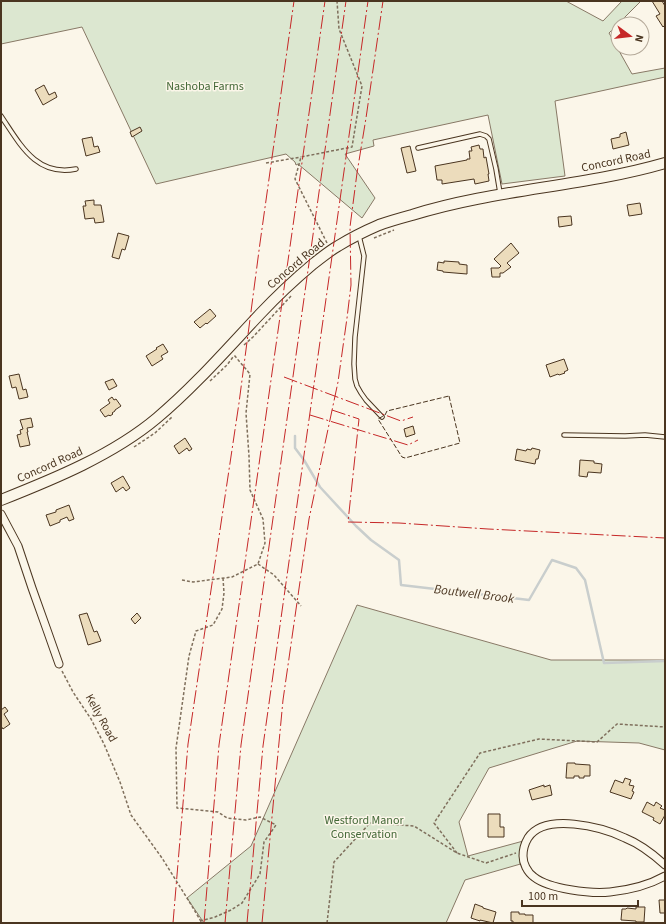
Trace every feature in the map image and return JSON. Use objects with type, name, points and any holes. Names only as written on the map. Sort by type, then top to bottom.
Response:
[{"type":"main road","name":"Concord Road","points":[[1,500],[42,484],[82,465],[133,437],[158,418],[193,386],[279,294],[330,250],[360,239],[380,225],[438,207],[621,174],[665,163]]},
{"type":"street","points":[[1,514],[18,546],[59,664]]},
{"type":"street","points":[[665,865],[644,848],[625,838],[600,829],[577,824],[550,825],[539,828],[527,840],[523,851],[526,868],[534,877],[544,882],[572,890],[592,892],[619,891],[642,885],[665,876]]},
{"type":"lane","points":[[1,116],[30,156],[40,164],[51,169],[66,171],[76,169]]},
{"type":"lane","points":[[418,148],[480,134],[486,136],[489,139],[500,195]]},
{"type":"lane","points":[[360,239],[364,256],[355,337],[355,379],[361,393],[382,417]]},
{"type":"lane","points":[[564,435],[645,435],[665,437]]},
{"type":"path","points":[[266,163],[352,147],[362,86],[339,29],[337,1]]},
{"type":"path","points":[[300,157],[295,179],[330,250]]},
{"type":"path","points":[[360,239],[395,230]]},
{"type":"path","points":[[244,345],[254,337],[292,295]]},
{"type":"path","points":[[182,580],[193,582],[232,577],[258,564],[265,543],[263,519],[250,490],[246,413],[250,374],[234,355],[227,365],[207,384]]},
{"type":"path","points":[[132,448],[155,434],[172,418]]},
{"type":"path","points":[[258,564],[274,575],[301,606]]},
{"type":"path","points":[[200,921],[215,917],[231,910],[242,902],[260,874],[264,842],[276,825],[260,817],[246,820],[227,818],[218,812],[177,808],[176,748],[189,656],[196,631],[213,625],[222,609],[224,593],[223,578]]},
{"type":"path","name":"Kelly Road","points":[[59,664],[73,692],[91,719],[104,744],[120,782],[131,816],[162,858],[202,923]]},
{"type":"path","points":[[457,853],[434,823],[480,753],[539,739],[597,742],[616,724],[665,727]]},
{"type":"path","points":[[327,923],[334,862],[370,823],[414,826],[457,853],[486,863],[523,851]]},
{"type":"green space","name":"Nashoba Farms","points":[[1,1],[566,1],[603,21],[622,1],[641,1],[626,16],[610,16],[610,56],[622,56],[632,74],[665,68],[665,77],[555,101],[565,176],[502,184],[488,115],[373,140],[374,146],[345,154],[375,198],[362,218],[298,164],[296,165],[295,162],[286,154],[156,184],[82,27],[1,44]]},
{"type":"green space","name":"Westford Manor Conservation","points":[[357,605],[551,660],[665,660],[665,750],[639,743],[577,741],[489,768],[459,822],[468,856],[527,840],[524,863],[465,880],[446,923],[204,923],[187,898],[251,846]]},
{"type":"building","points":[[652,1],[662,1],[665,6],[665,25],[663,27],[656,16],[660,14]]},
{"type":"building","points":[[44,85],[49,95],[55,92],[57,97],[43,105],[35,90]]},
{"type":"building","points":[[140,127],[142,131],[132,137],[130,132]]},
{"type":"building","points":[[626,132],[629,145],[613,149],[611,139],[620,137],[620,134]]},
{"type":"building","points":[[92,137],[94,147],[98,146],[100,152],[86,156],[82,139]]},
{"type":"building","points":[[479,145],[480,149],[483,149],[484,158],[486,157],[489,181],[475,184],[474,179],[442,184],[442,180],[437,180],[435,166],[470,159],[469,151],[472,151],[471,147]]},
{"type":"building","points":[[410,146],[416,171],[407,173],[401,148]]},
{"type":"building","points":[[94,200],[94,205],[101,205],[104,222],[95,223],[94,218],[85,219],[83,206],[86,206],[85,201]]},
{"type":"building","points":[[640,203],[642,214],[629,216],[627,205]]},
{"type":"building","points":[[571,216],[572,225],[559,227],[558,217]]},
{"type":"building","points":[[118,233],[129,236],[125,250],[122,249],[119,259],[112,257]]},
{"type":"building","points":[[511,243],[519,253],[507,263],[511,267],[503,273],[500,273],[500,277],[492,277],[491,268],[499,268],[501,266],[494,259]]},
{"type":"building","points":[[444,261],[459,262],[459,264],[467,265],[467,274],[437,270],[438,262],[444,263]]},
{"type":"building","points":[[210,309],[216,316],[200,328],[194,322]]},
{"type":"building","points":[[163,344],[168,352],[161,356],[163,359],[152,366],[146,356]]},
{"type":"building","points":[[564,359],[568,370],[564,372],[565,373],[550,377],[546,365]]},
{"type":"building","points":[[19,374],[23,390],[26,389],[28,397],[19,399],[16,387],[12,388],[9,376]]},
{"type":"building","points":[[113,379],[117,386],[109,390],[105,382]]},
{"type":"building","points":[[112,397],[114,400],[116,399],[121,406],[112,413],[113,414],[105,417],[100,410],[110,403],[108,400]]},
{"type":"building","points":[[31,418],[33,427],[27,428],[30,445],[20,447],[17,435],[21,434],[20,430],[23,429],[20,420]]},
{"type":"building","points":[[413,426],[415,434],[406,437],[404,429]]},
{"type":"building","points":[[185,438],[192,449],[189,451],[187,448],[179,454],[174,446]]},
{"type":"building","points":[[532,448],[540,450],[535,464],[515,460],[517,449],[526,451],[527,449],[531,450]]},
{"type":"building","points":[[580,460],[594,461],[594,463],[602,464],[601,473],[588,472],[587,477],[579,476]]},
{"type":"building","points":[[123,476],[130,488],[126,491],[123,487],[116,492],[111,483]]},
{"type":"building","points":[[69,505],[74,519],[69,521],[67,517],[50,526],[46,515],[56,512],[56,510]]},
{"type":"building","points":[[87,613],[94,632],[97,631],[101,641],[88,645],[79,615]]},
{"type":"building","points":[[137,613],[141,618],[135,624],[131,619]]},
{"type":"building","points":[[5,707],[8,711],[4,714],[10,724],[3,729],[1,726],[1,710]]},
{"type":"building","points":[[567,763],[590,765],[590,776],[584,776],[584,778],[574,776],[574,778],[566,778]]},
{"type":"building","points":[[625,778],[631,780],[629,785],[634,786],[632,791],[634,792],[631,799],[610,792],[615,780],[623,783]]},
{"type":"building","points":[[544,785],[544,787],[550,785],[552,795],[532,800],[529,790]]},
{"type":"building","points":[[647,802],[654,806],[656,802],[662,806],[660,808],[665,810],[665,815],[660,824],[653,820],[654,818],[642,812]]},
{"type":"building","points":[[488,814],[500,814],[500,827],[504,827],[504,837],[488,837]]},
{"type":"building","points":[[659,900],[665,900],[665,913],[660,913]]},
{"type":"building","points":[[475,904],[496,912],[493,923],[471,918]]},
{"type":"building","points":[[636,907],[645,907],[644,922],[621,920],[622,909],[636,909]]},
{"type":"building","points":[[511,912],[533,915],[533,923],[513,923],[513,921],[511,921]]},
{"type":"waterway","name":"Boutwell Brook","points":[[295,436],[295,448],[320,487],[371,540],[399,560],[401,585],[529,600],[552,560],[576,568],[585,580],[604,663],[665,661]]},
{"type":"fence","points":[[449,396],[460,443],[405,458],[402,457],[378,419],[385,415],[387,411],[449,396]]},
{"type":"power","points":[[173,923],[188,744],[239,403],[294,1]]},
{"type":"power","points":[[204,923],[219,745],[325,1]]},
{"type":"power","points":[[225,923],[241,745],[346,1]]},
{"type":"power","points":[[247,923],[263,746],[368,1]]},
{"type":"power","points":[[262,923],[283,700],[309,519],[338,382],[351,285],[350,227],[383,1]]},
{"type":"power","points":[[284,377],[401,421],[413,417]]},
{"type":"power","points":[[332,410],[359,419],[348,522],[399,523],[665,538]]},
{"type":"power","points":[[310,415],[408,445],[418,440]]}]
